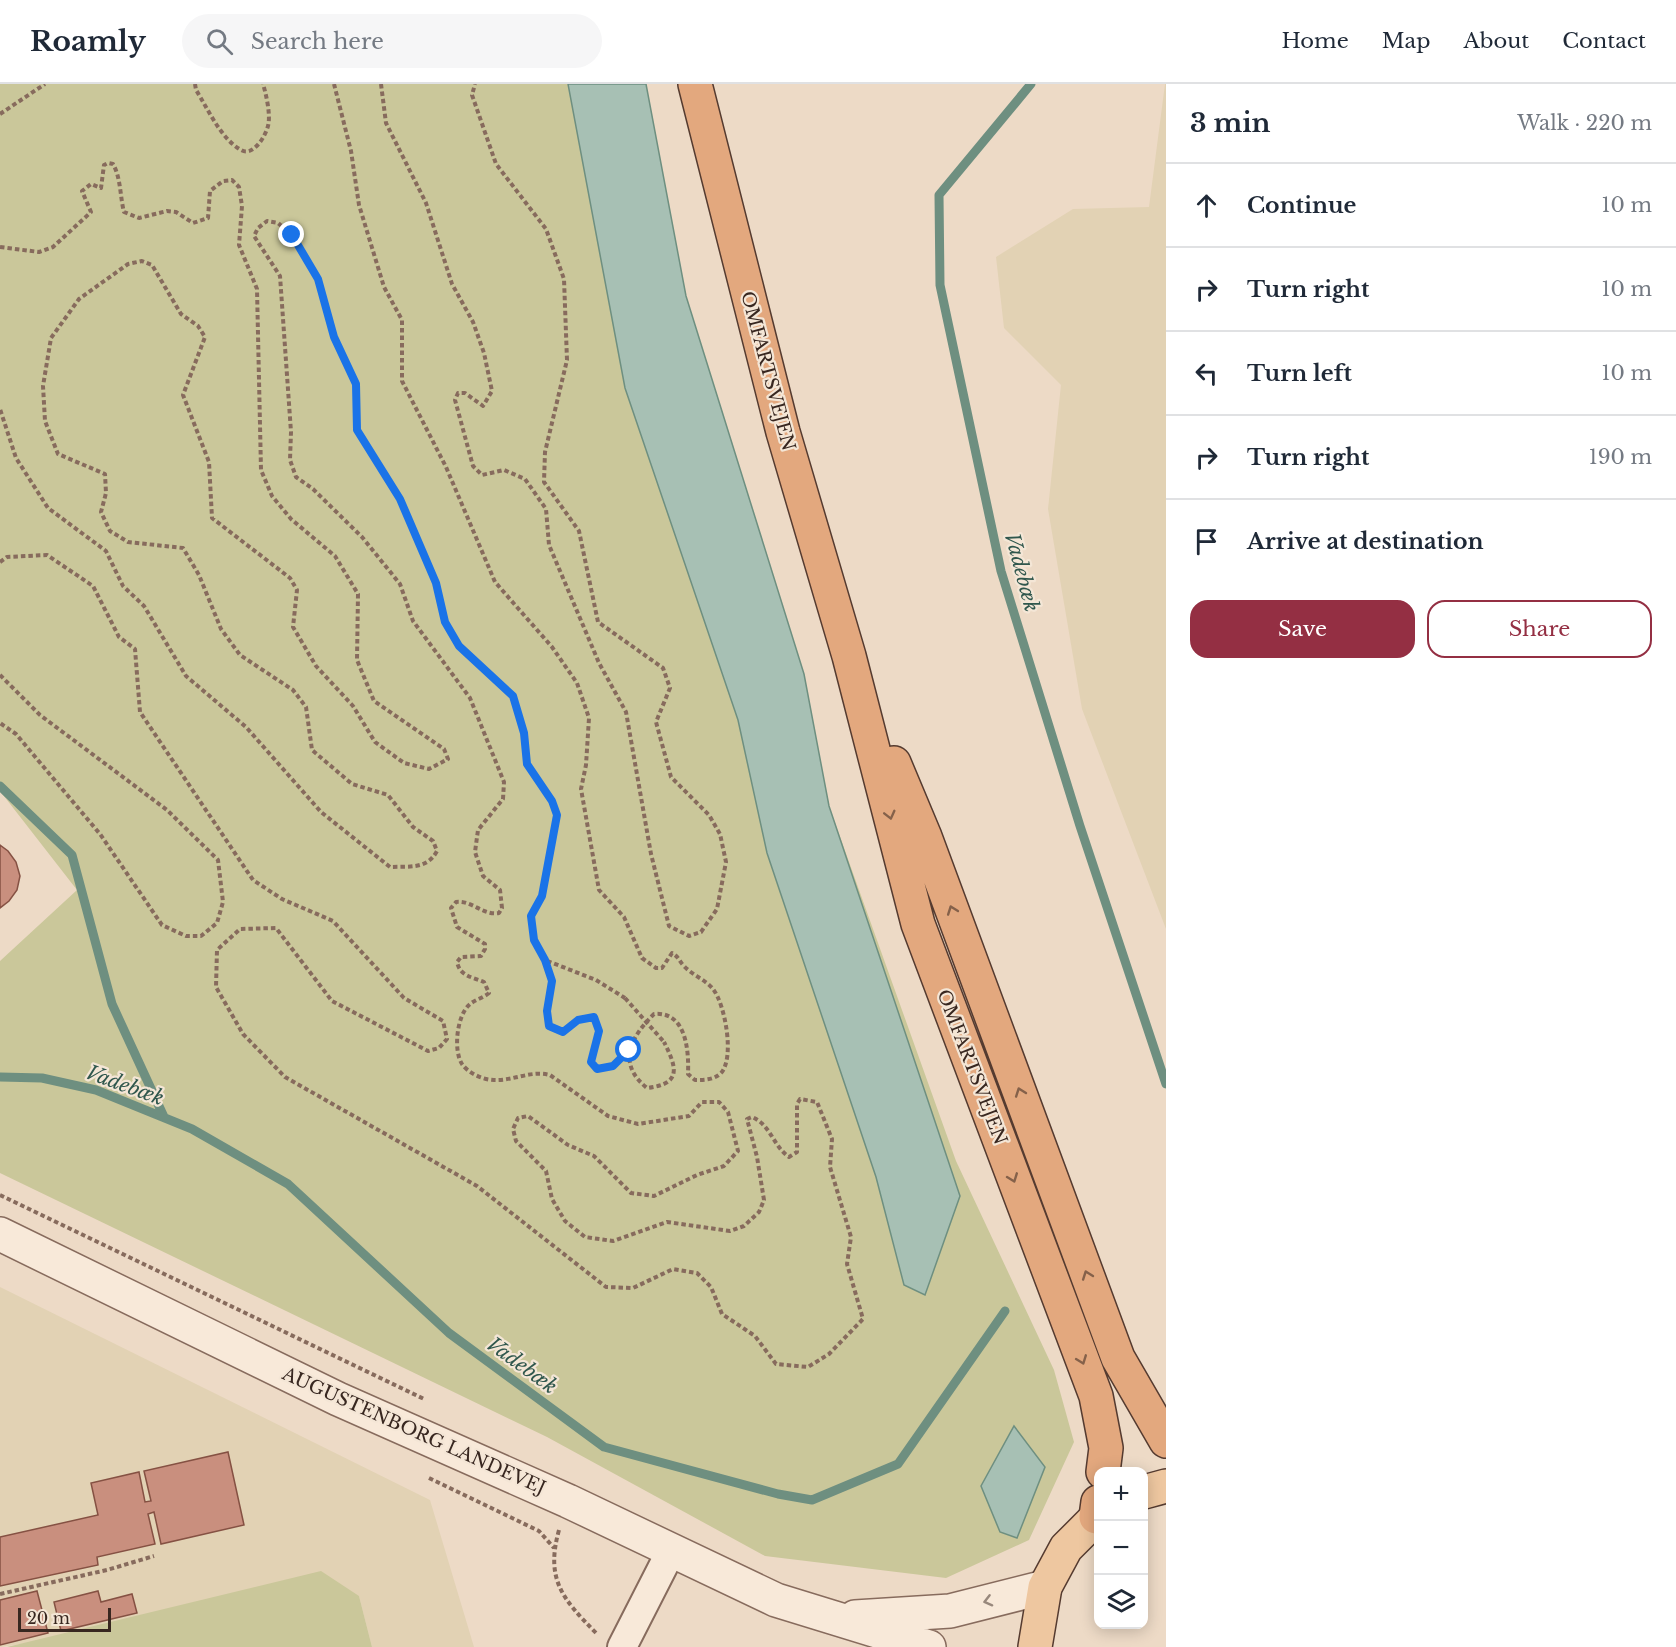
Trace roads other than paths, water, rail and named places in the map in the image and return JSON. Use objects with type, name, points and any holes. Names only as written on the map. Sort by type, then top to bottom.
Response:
[{"type":"highway","name":"OMFARTSVEJEN","points":[[695,84],[783,432],[849,656],[918,924],[1096,1396],[1106,1448],[1104,1467]]},
{"type":"highway","name":"OMFARTSVEJEN","points":[[849,656],[925,837],[1118,1358],[1166,1441]]},
{"type":"main road","points":[[1148,1491],[1166,1486]]},
{"type":"main road","points":[[1035,1647],[1045,1587],[1066,1548],[1094,1516]]},
{"type":"street","name":"AUGUSTENBORG LANDEVEJ","points":[[0,1234],[338,1399],[568,1501],[776,1600],[929,1647]]},
{"type":"street","points":[[625,1642],[672,1551]]},
{"type":"street","name":"AUGUSTENBORG LANDEVEJ","points":[[832,1618],[950,1611],[1045,1587]]},
{"type":"waterway","name":"Vadebæk","points":[[1031,84],[939,195],[940,285],[1001,571],[1080,826],[1166,1084]]},
{"type":"waterway","points":[[0,786],[72,855],[112,1004],[164,1117]]},
{"type":"waterway","name":"Vadebæk","points":[[0,1077],[42,1078],[96,1090],[192,1129],[288,1184],[449,1333],[604,1447],[778,1494],[812,1500],[898,1464],[1005,1311]]}]
